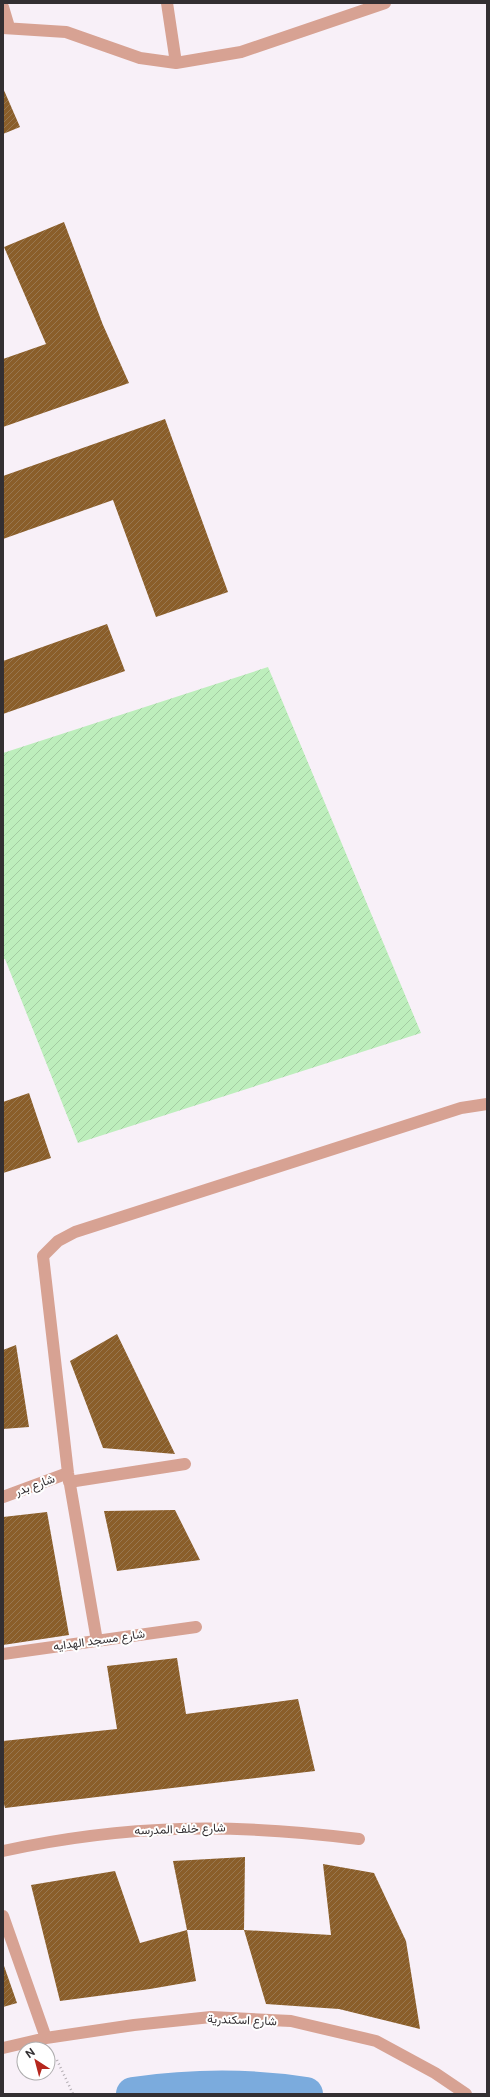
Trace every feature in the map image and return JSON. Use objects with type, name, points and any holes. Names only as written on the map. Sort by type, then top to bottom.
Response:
[{"type":"street","points":[[167,3],[176,63]]},
{"type":"street","points":[[3,7],[6,28],[66,32],[140,58],[176,63],[241,52],[385,3]]},
{"type":"street","points":[[97,1641],[69,1478],[43,1256],[58,1241],[83,1230],[453,1110],[487,1104]]},
{"type":"street","name":"شارع بدر","points":[[3,1496],[69,1478],[185,1464]]},
{"type":"street","name":"شارع مسجد الهدايه","points":[[3,1654],[196,1627]]},
{"type":"street","name":"شارع خلف المدرسه","points":[[3,1851],[43,1842],[106,1833],[169,1828],[233,1828],[296,1831],[359,1839]]},
{"type":"street","points":[[3,1916],[46,2038]]},
{"type":"street","name":"شارع اسكندرية","points":[[3,2048],[46,2038],[134,2025],[211,2017],[291,2021],[376,2041],[436,2073],[466,2094]]},
{"type":"path","points":[[58,2062],[73,2094]]},
{"type":"green space","points":[[268,667],[421,1033],[78,1143],[5,959],[3,959],[3,753]]},
{"type":"building","points":[[3,88],[20,127],[3,134]]},
{"type":"building","points":[[64,222],[103,325],[129,383],[3,427],[3,359],[46,344],[4,247]]},
{"type":"building","points":[[165,419],[228,592],[156,617],[113,500],[3,539],[3,476]]},
{"type":"building","points":[[107,624],[125,671],[3,714],[3,661]]},
{"type":"building","points":[[29,1093],[51,1158],[3,1173],[3,1102]]},
{"type":"building","points":[[117,1334],[175,1454],[103,1448],[70,1361]]},
{"type":"building","points":[[16,1345],[29,1427],[3,1429],[3,1350]]},
{"type":"building","points":[[175,1510],[200,1560],[117,1571],[104,1511]]},
{"type":"building","points":[[47,1512],[69,1635],[3,1645],[3,1517]]},
{"type":"building","points":[[177,1658],[186,1714],[298,1699],[315,1771],[5,1808],[3,1800],[3,1741],[117,1729],[107,1666]]},
{"type":"building","points":[[245,1857],[244,1930],[187,1930],[173,1861]]},
{"type":"building","points":[[323,1864],[374,1873],[406,1941],[420,2029],[339,2009],[266,2004],[244,1930],[331,1935]]},
{"type":"building","points":[[115,1871],[140,1943],[187,1930],[196,1981],[150,1989],[60,2001],[31,1885]]},
{"type":"building","points":[[3,1963],[17,2003],[3,2007]]},
{"type":"waterway","points":[[133,2094],[198,2088],[263,2089],[306,2094]]}]
